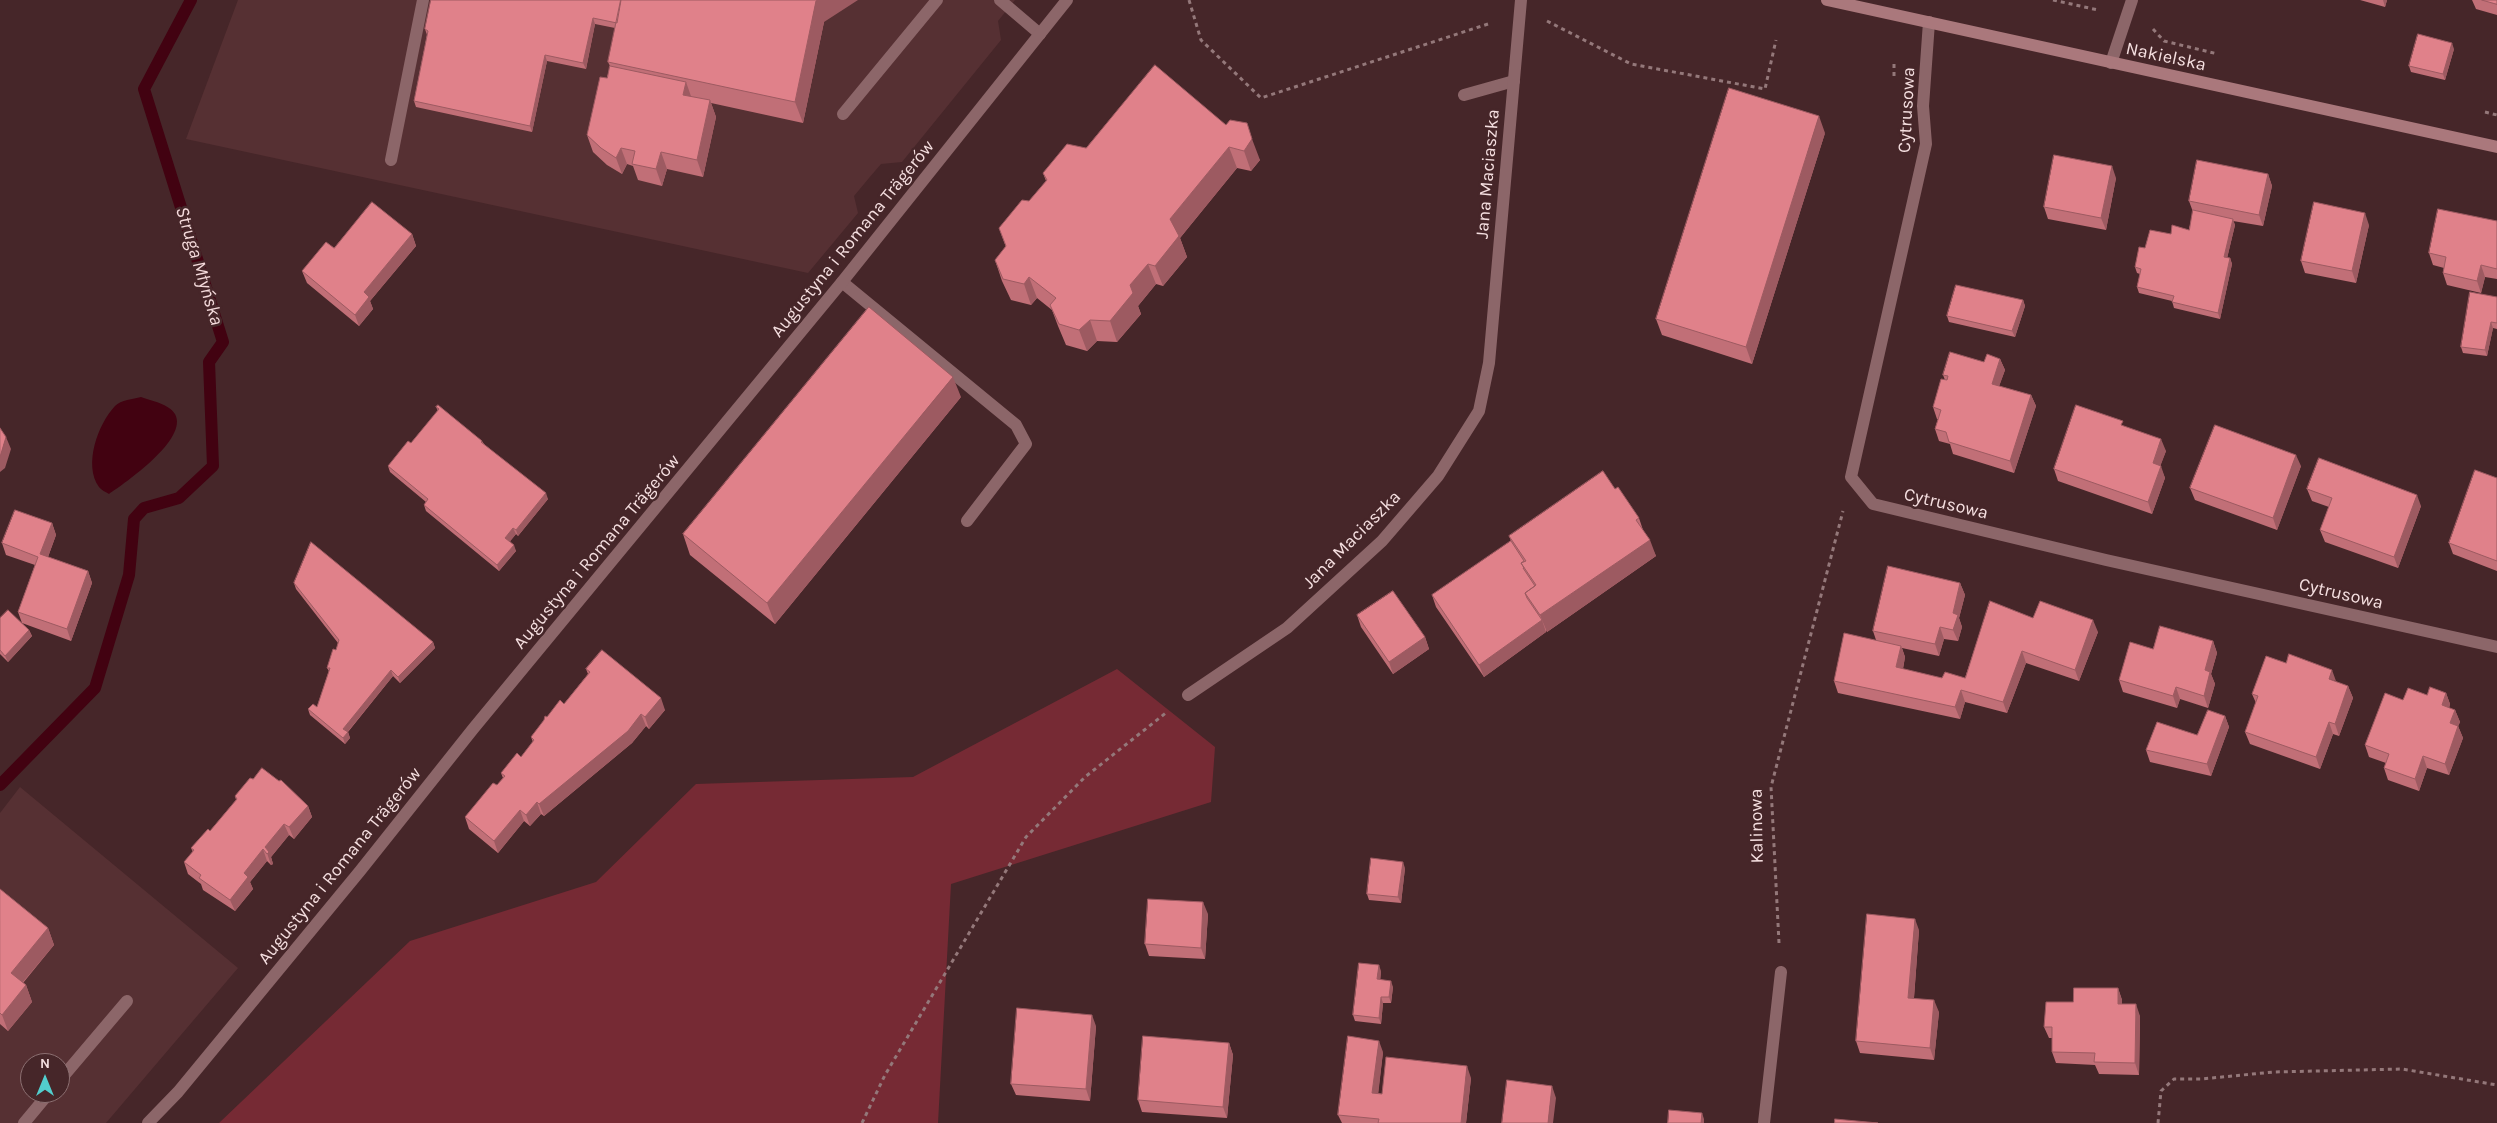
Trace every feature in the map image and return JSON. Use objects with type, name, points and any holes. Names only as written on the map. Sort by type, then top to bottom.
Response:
[{"type":"main road","name":"Nakielska","points":[[1827,0],[2497,147]]},
{"type":"street","points":[[392,160],[423,0]]},
{"type":"street","points":[[843,114],[937,0]]},
{"type":"street","points":[[1000,0],[1040,34]]},
{"type":"street","name":"Augustyna i Romana Trägerów","points":[[148,1123],[178,1092],[473,729],[842,282],[1067,0]]},
{"type":"street","name":"Jana Maciaszka","points":[[1188,695],[1287,628],[1382,541],[1438,476],[1479,411],[1489,363],[1521,0]]},
{"type":"street","points":[[2111,63],[2132,0]]},
{"type":"street","name":"Cytrusowa","points":[[1930,22],[1923,106],[1926,144],[1852,477],[1873,504],[2106,560],[2497,647]]},
{"type":"street","points":[[1464,95],[1514,81]]},
{"type":"street","points":[[842,282],[1016,424],[1026,444],[967,521]]},
{"type":"street","points":[[1764,1123],[1781,972]]},
{"type":"street","points":[[70,1068],[127,1001]]},
{"type":"street","points":[[24,1123],[41,1103]]},
{"type":"path","points":[[1189,0],[1200,40],[1261,98],[1520,13],[1547,21],[1631,64],[1765,89],[1776,40]]},
{"type":"path","points":[[2053,0],[2102,12]]},
{"type":"path","points":[[2150,26],[2164,41],[2221,54]]},
{"type":"path","points":[[2478,111],[2497,115]]},
{"type":"path","name":"Kalinowa","points":[[1781,972],[1771,787],[1852,477]]},
{"type":"path","points":[[862,1123],[885,1075],[1026,837],[1085,777],[1188,695]]},
{"type":"path","points":[[2158,1123],[2161,1091],[2174,1079],[2201,1079],[2274,1072],[2402,1069],[2497,1085]]},
{"type":"shaded area","points":[[238,0],[1015,0],[998,21],[1001,40],[902,162],[881,164],[854,196],[858,213],[808,273],[186,139]]},
{"type":"shaded area","points":[[141,397],[169,408],[175,414],[177,424],[173,436],[153,459],[109,494],[99,487],[94,478],[92,468],[98,434],[115,406],[124,401]]},
{"type":"shaded area","points":[[1117,669],[1215,747],[1211,802],[951,884],[938,1123],[219,1123],[410,941],[596,882],[696,784],[913,777]]},
{"type":"shaded area","points":[[20,787],[238,968],[106,1123],[0,1123],[0,813]]},
{"type":"building","points":[[431,0],[621,0],[617,23],[593,18],[583,63],[545,55],[530,126],[414,101],[428,31],[425,29]]},
{"type":"building","points":[[621,0],[818,0],[816,1],[795,102],[608,62]]},
{"type":"building","points":[[2482,0],[2497,0],[2497,4]]},
{"type":"building","points":[[2418,34],[2452,43],[2443,74],[2409,66]]},
{"type":"building","points":[[1155,65],[1226,125],[1230,120],[1247,123],[1252,139],[1244,151],[1229,147],[1170,219],[1179,236],[1155,266],[1148,264],[1130,285],[1133,293],[1110,321],[1090,320],[1079,330],[1059,324],[1050,305],[1056,298],[1029,277],[1024,284],[1003,279],[995,260],[1006,246],[999,228],[1022,200],[1029,201],[1047,180],[1043,173],[1067,144],[1086,148]]},
{"type":"building","points":[[610,66],[686,82],[683,95],[710,100],[697,160],[661,152],[656,169],[632,164],[635,151],[621,148],[616,158],[587,135],[600,77],[607,78]]},
{"type":"building","points":[[1729,88],[1819,116],[1746,347],[1656,319]]},
{"type":"building","points":[[2054,155],[2112,166],[2101,218],[2044,207]]},
{"type":"building","points":[[2197,160],[2268,174],[2259,215],[2189,201]]},
{"type":"building","points":[[372,202],[412,234],[364,292],[369,297],[355,315],[302,271],[326,242],[334,248]]},
{"type":"building","points":[[2314,202],[2365,213],[2352,271],[2301,261]]},
{"type":"building","points":[[2438,209],[2497,221],[2497,269],[2481,265],[2477,281],[2443,273],[2446,257],[2429,253]]},
{"type":"building","points":[[2193,210],[2233,219],[2224,257],[2230,258],[2218,313],[2172,302],[2174,296],[2137,287],[2141,269],[2135,267],[2139,247],[2145,248],[2150,230],[2171,234],[2172,225],[2189,230]]},
{"type":"building","points":[[1956,285],[2023,300],[2012,331],[1947,316]]},
{"type":"building","points":[[2470,292],[2497,297],[2497,323],[2491,322],[2485,350],[2461,347]]},
{"type":"building","points":[[869,307],[953,377],[767,603],[683,534]]},
{"type":"building","points":[[1950,352],[1984,362],[1987,354],[2000,359],[1992,384],[2031,395],[2010,461],[1949,442],[1946,432],[1935,429],[1941,410],[1933,407],[1941,379],[1947,380],[1948,376],[1943,375]]},
{"type":"building","points":[[438,405],[481,442],[546,493],[516,530],[513,528],[505,538],[514,545],[497,565],[424,505],[428,499],[388,466],[408,441],[411,443],[439,409],[436,407]]},
{"type":"building","points":[[2076,405],[2123,421],[2121,425],[2161,439],[2153,463],[2161,466],[2148,502],[2054,469]]},
{"type":"building","points":[[2215,425],[2296,455],[2273,518],[2190,488]]},
{"type":"building","points":[[0,428],[6,437],[0,457]]},
{"type":"building","points":[[2319,458],[2417,495],[2394,557],[2320,530],[2332,498],[2307,489]]},
{"type":"building","points":[[2475,470],[2497,478],[2497,561],[2449,543]]},
{"type":"building","points":[[1603,471],[1615,489],[1618,487],[1639,518],[1636,520],[1650,540],[1540,615],[1525,593],[1536,585],[1521,563],[1526,561],[1509,536]]},
{"type":"building","points":[[15,510],[52,523],[40,554],[88,571],[67,629],[18,612],[38,557],[2,543]]},
{"type":"building","points":[[1511,541],[1524,561],[1521,563],[1523,568],[1535,586],[1525,593],[1542,620],[1479,665],[1432,595]]},
{"type":"building","points":[[311,542],[433,642],[398,677],[391,670],[343,729],[348,732],[343,738],[308,709],[313,704],[317,707],[330,668],[327,668],[333,649],[336,650],[339,640],[294,583]]},
{"type":"building","points":[[1888,566],[1960,583],[1953,613],[1958,615],[1953,630],[1940,627],[1935,644],[1873,631]]},
{"type":"building","points":[[1393,591],[1425,637],[1389,662],[1357,615]]},
{"type":"building","points":[[1990,601],[2033,618],[2040,601],[2093,620],[2075,670],[2022,651],[2003,702],[1961,690],[1955,707],[1834,681],[1844,633],[1901,646],[1896,667],[1942,678],[1945,672],[1965,678]]},
{"type":"building","points":[[8,610],[29,630],[5,656],[0,650],[0,618]]},
{"type":"building","points":[[2160,626],[2213,641],[2205,670],[2210,672],[2204,696],[2176,687],[2173,696],[2119,680],[2130,642],[2153,649]]},
{"type":"building","points":[[602,650],[661,698],[645,717],[641,714],[628,731],[539,804],[537,802],[526,815],[520,810],[494,841],[465,817],[493,783],[497,785],[505,776],[501,773],[517,753],[521,757],[534,740],[531,737],[545,716],[547,717],[560,700],[564,704],[590,672],[586,669]]},
{"type":"building","points":[[2289,654],[2332,670],[2329,679],[2348,686],[2335,724],[2329,722],[2316,757],[2245,732],[2258,696],[2252,694],[2266,656],[2286,663]]},
{"type":"building","points":[[2430,687],[2446,693],[2442,705],[2455,710],[2450,723],[2458,726],[2445,764],[2423,756],[2415,779],[2384,768],[2389,754],[2365,745],[2385,693],[2403,700],[2408,688],[2427,695]]},
{"type":"building","points":[[2208,710],[2225,716],[2207,764],[2146,750],[2157,722],[2197,735]]},
{"type":"building","points":[[262,768],[279,781],[281,780],[308,806],[289,827],[284,824],[265,847],[269,852],[267,854],[263,849],[244,873],[248,877],[230,900],[199,878],[201,875],[184,862],[194,850],[191,848],[208,829],[210,831],[237,799],[235,796],[250,778],[253,779]]},
{"type":"building","points":[[1371,858],[1403,862],[1398,897],[1367,894]]},
{"type":"building","points":[[0,889],[48,928],[11,973],[26,985],[2,1015],[0,1013]]},
{"type":"building","points":[[1148,899],[1203,902],[1201,948],[1145,944]]},
{"type":"building","points":[[1867,914],[1915,919],[1908,998],[1934,1000],[1930,1048],[1856,1041]]},
{"type":"building","points":[[1359,963],[1379,965],[1377,979],[1391,981],[1389,997],[1381,997],[1379,1018],[1353,1015]]},
{"type":"building","points":[[2074,988],[2118,988],[2118,1004],[2136,1004],[2135,1063],[2094,1062],[2095,1053],[2052,1052],[2052,1027],[2044,1027],[2046,1002],[2073,1002]]},
{"type":"building","points":[[1017,1008],[1092,1015],[1086,1089],[1011,1084]]},
{"type":"building","points":[[1143,1036],[1229,1043],[1223,1107],[1138,1100]]},
{"type":"building","points":[[1348,1036],[1379,1041],[1372,1093],[1382,1094],[1386,1057],[1467,1066],[1461,1123],[1378,1123],[1379,1119],[1338,1115]]},
{"type":"building","points":[[1507,1080],[1552,1086],[1548,1123],[1502,1123]]},
{"type":"building","points":[[1669,1110],[1702,1113],[1701,1123],[1668,1123]]},
{"type":"building","points":[[1835,1119],[1878,1123],[1835,1123]]},
{"type":"waterway","name":"Struga Młyńska","points":[[0,785],[95,688],[129,575],[134,519],[144,508],[179,498],[213,466],[209,362],[223,342],[144,89],[191,0]]}]
